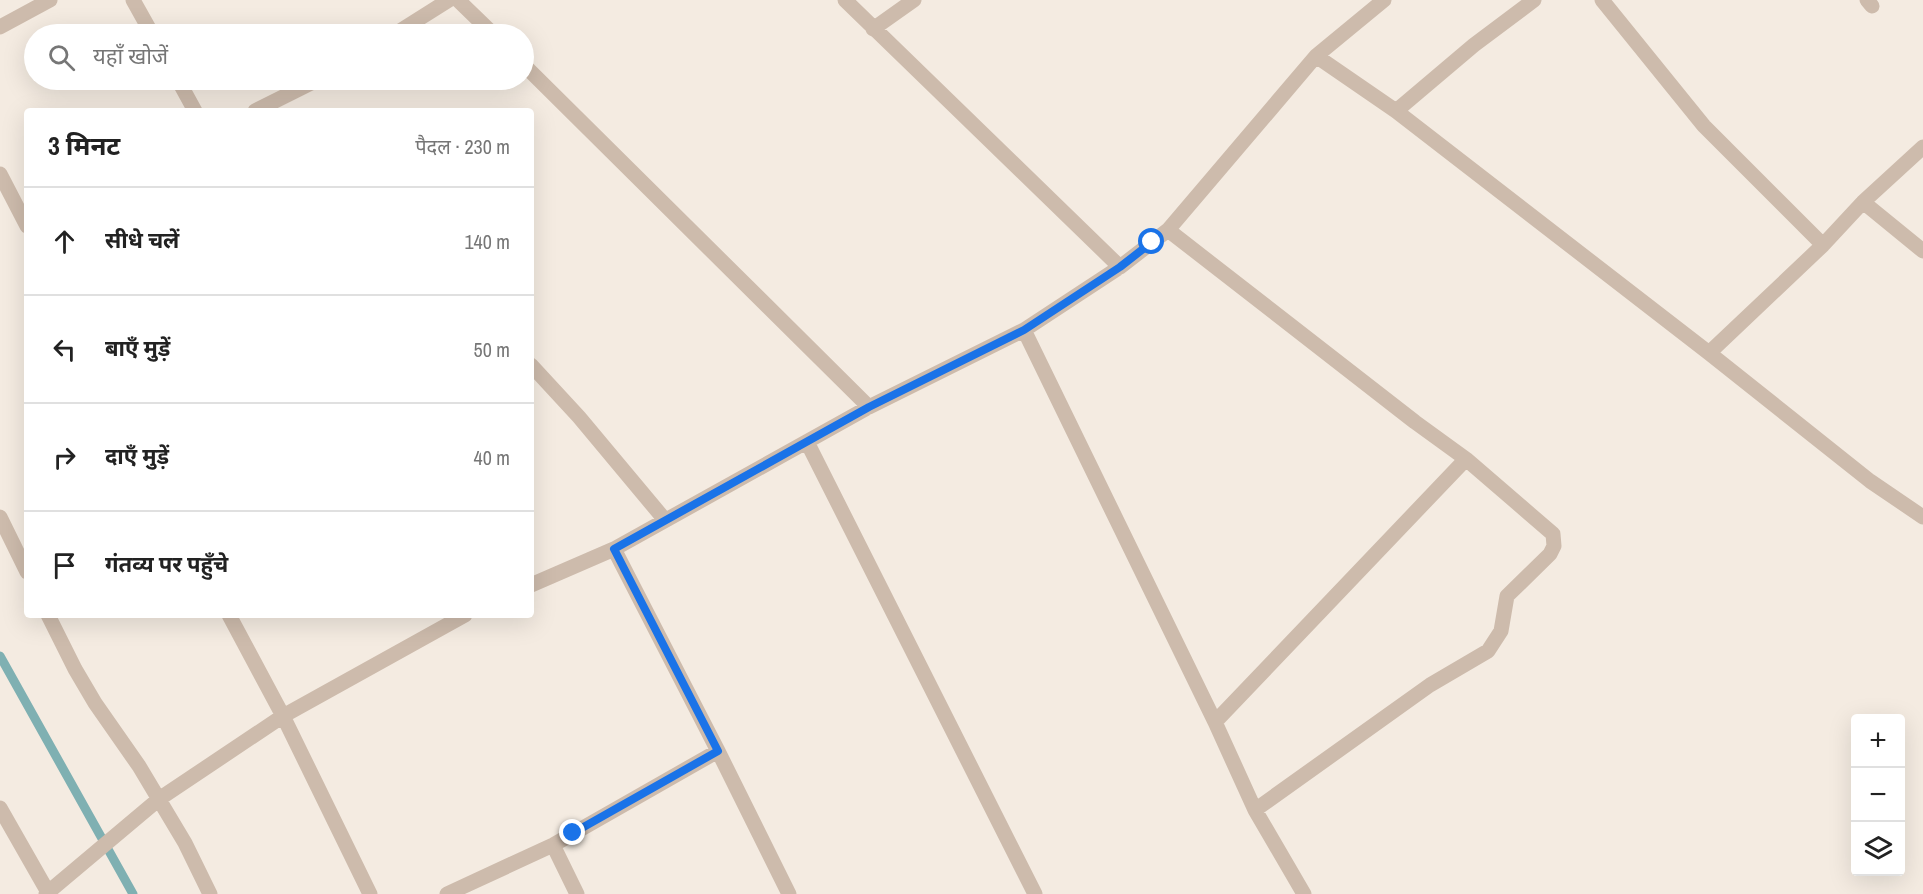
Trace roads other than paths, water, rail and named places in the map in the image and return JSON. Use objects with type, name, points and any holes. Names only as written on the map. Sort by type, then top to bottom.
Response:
[{"type":"street","points":[[0,27],[50,0]]},
{"type":"street","points":[[133,0],[147,24]]},
{"type":"street","points":[[411,24],[449,0]]},
{"type":"street","points":[[458,0],[483,24]]},
{"type":"street","points":[[845,0],[1120,267]]},
{"type":"street","points":[[873,29],[914,0]]},
{"type":"street","points":[[534,584],[614,549],[869,407],[1024,330],[1120,267],[1168,230],[1316,57],[1384,0]]},
{"type":"street","points":[[1396,111],[1474,45],[1534,0]]},
{"type":"street","points":[[1602,0],[1704,126],[1822,245]]},
{"type":"street","points":[[1316,57],[1396,111],[1709,353],[1870,481],[1923,518]]},
{"type":"street","points":[[534,75],[869,407]]},
{"type":"street","points":[[183,90],[193,108]]},
{"type":"street","points":[[261,108],[297,90]]},
{"type":"street","points":[[1709,353],[1822,245],[1863,202],[1923,147]]},
{"type":"street","points":[[0,174],[24,220]]},
{"type":"street","points":[[1863,202],[1923,251]]},
{"type":"street","points":[[1168,230],[1466,459],[1553,534],[1554,546],[1550,554],[1507,596],[1502,632],[1488,651],[1430,685],[1255,810]]},
{"type":"street","points":[[1024,330],[1215,722],[1255,810],[1304,894]]},
{"type":"street","points":[[534,368],[579,417],[665,520]]},
{"type":"street","points":[[807,442],[1035,894]]},
{"type":"street","points":[[1215,722],[1466,459]]},
{"type":"street","points":[[0,517],[24,566]]},
{"type":"street","points":[[614,549],[789,894]]},
{"type":"street","points":[[50,618],[95,703],[139,766],[153,804],[185,843],[210,894]]},
{"type":"street","points":[[231,618],[283,716],[370,894]]},
{"type":"street","points":[[0,808],[51,891],[153,804],[283,716],[460,618]]},
{"type":"street","points":[[447,894],[553,845],[718,751]]},
{"type":"street","points":[[553,845],[577,894]]},
{"type":"waterway","points":[[0,656],[133,894]]}]
